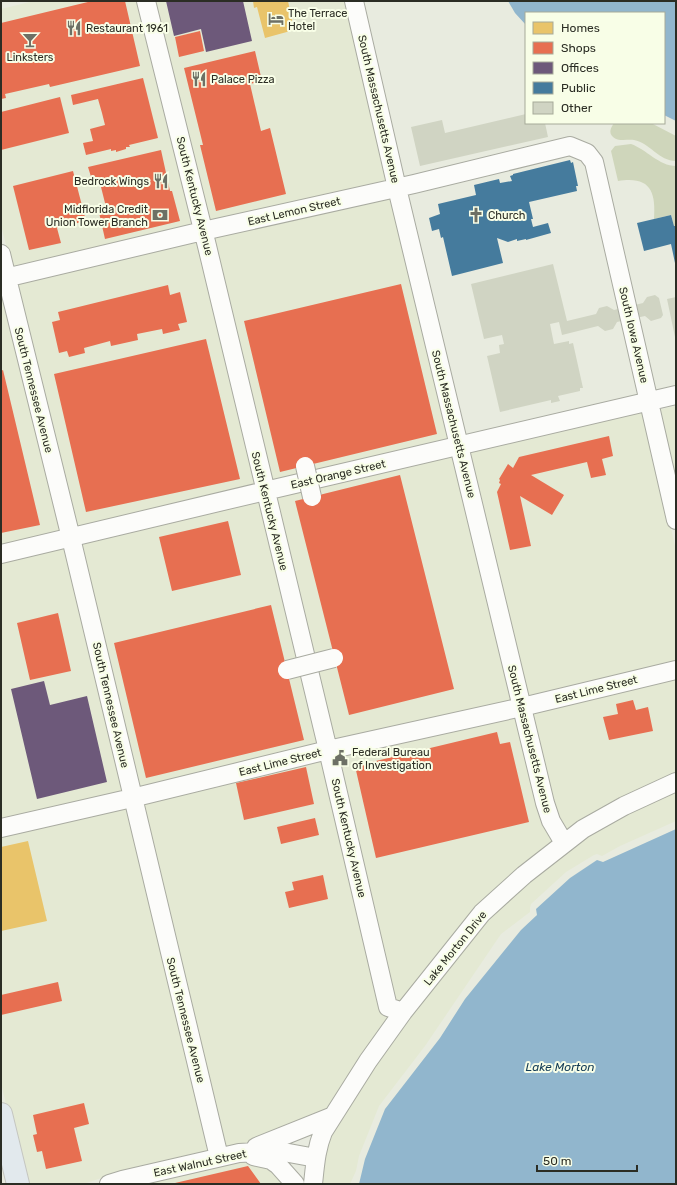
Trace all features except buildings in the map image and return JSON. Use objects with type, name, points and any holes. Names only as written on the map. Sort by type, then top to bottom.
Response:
[{"type":"main road","points":[[1,1114],[18,1184]]},
{"type":"street","name":"South Kentucky Avenue","points":[[146,1],[328,750],[388,1007],[403,1012]]},
{"type":"street","name":"South Massachusetts Avenue","points":[[354,1],[397,188],[550,821],[564,843]]},
{"type":"street","name":"East Lemon Street","points":[[4,279],[203,231],[397,188],[570,146],[587,153]]},
{"type":"street","name":"South Iowa Avenue","points":[[587,153],[594,162],[676,520]]},
{"type":"street","name":"South Tennessee Avenue","points":[[1,254],[4,279],[71,538],[219,1157]]},
{"type":"street","name":"East Orange Street","points":[[1,554],[676,395]]},
{"type":"street","points":[[305,466],[312,497]]},
{"type":"street","points":[[287,670],[334,658]]},
{"type":"street","name":"East Lime Street","points":[[1,828],[132,798],[328,750],[522,707],[676,670]]},
{"type":"street","name":"Lake Morton Drive","points":[[313,1184],[318,1144],[323,1132],[368,1061],[403,1012],[482,913],[524,875],[583,829],[624,806],[676,782]]},
{"type":"street","points":[[240,1153],[333,1116]]},
{"type":"street","name":"East Walnut Street","points":[[109,1184],[240,1153],[278,1151],[316,1158]]},
{"type":"street","points":[[240,1153],[271,1160],[278,1165],[294,1184]]},
{"type":"shaded area","points":[[34,1],[139,1],[195,225],[12,269],[1,225],[1,9]]},
{"type":"shaded area","points":[[153,1],[346,1],[389,182],[208,222]]},
{"type":"shaded area","points":[[613,124],[653,124],[676,136],[676,161],[659,155],[640,142],[634,140],[615,139],[611,135],[611,128]]},
{"type":"shaded area","points":[[631,144],[637,146],[664,163],[676,166],[676,226],[674,226],[671,215],[654,219],[654,201],[652,193],[644,183],[629,180],[618,181],[611,151],[615,146]]},
{"type":"shaded area","points":[[392,197],[451,440],[270,482],[212,237]]},
{"type":"shaded area","points":[[198,240],[257,485],[76,529],[15,284]]},
{"type":"shaded area","points":[[1,287],[62,532],[1,546]]},
{"type":"shaded area","points":[[676,406],[676,490],[658,410]]},
{"type":"shaded area","points":[[644,412],[676,550],[676,662],[527,698],[469,452]]},
{"type":"shaded area","points":[[455,455],[514,701],[333,741],[274,497]]},
{"type":"shaded area","points":[[260,500],[320,744],[137,789],[79,544]]},
{"type":"shaded area","points":[[66,547],[124,792],[1,820],[1,562]]},
{"type":"shaded area","points":[[676,678],[676,774],[566,832],[557,818],[531,713]]},
{"type":"shaded area","points":[[518,716],[554,841],[400,1003],[394,1001],[337,756]]},
{"type":"shaded area","points":[[323,759],[391,1016],[329,1110],[240,1145],[235,1144],[234,1146],[224,1148],[141,804]]},
{"type":"shaded area","points":[[676,791],[676,821],[620,846],[602,856],[597,854],[594,855],[566,872],[531,904],[530,912],[501,934],[425,1046],[379,1106],[359,1156],[356,1171],[350,1184],[321,1184],[325,1146],[338,1123],[342,1121],[341,1118],[405,1021],[408,1022],[409,1016],[487,919],[528,881],[587,836],[628,813]]},
{"type":"shaded area","points":[[127,807],[211,1151],[120,1172],[83,1184],[25,1184],[1,1083],[1,836]]},
{"type":"shaded area","points":[[241,1161],[269,1167],[285,1184],[138,1184]]},
{"type":"water","points":[[508,1],[676,1],[676,121],[665,116],[665,12],[525,12],[525,24],[515,13]]},
{"type":"water","name":"Lake Morton","points":[[676,829],[676,1184],[359,1184],[365,1159],[385,1109],[440,1038],[465,999],[521,930],[537,915],[536,909],[570,878],[597,860],[603,862]]},
{"type":"place","name":"The Terrace Hotel","points":[[276,19]]},
{"type":"place","name":"Restaurant 1961","points":[[74,28]]},
{"type":"place","name":"Linksters","points":[[30,40]]},
{"type":"place","name":"Palace Pizza","points":[[199,79]]},
{"type":"place","name":"Bedrock Wings","points":[[161,181]]},
{"type":"place","name":"Midflorida Credit Union Tower Branch","points":[[160,215]]},
{"type":"place","name":"Church","points":[[476,215]]},
{"type":"place","name":"Federal Bureau of Investigation","points":[[340,758]]}]
